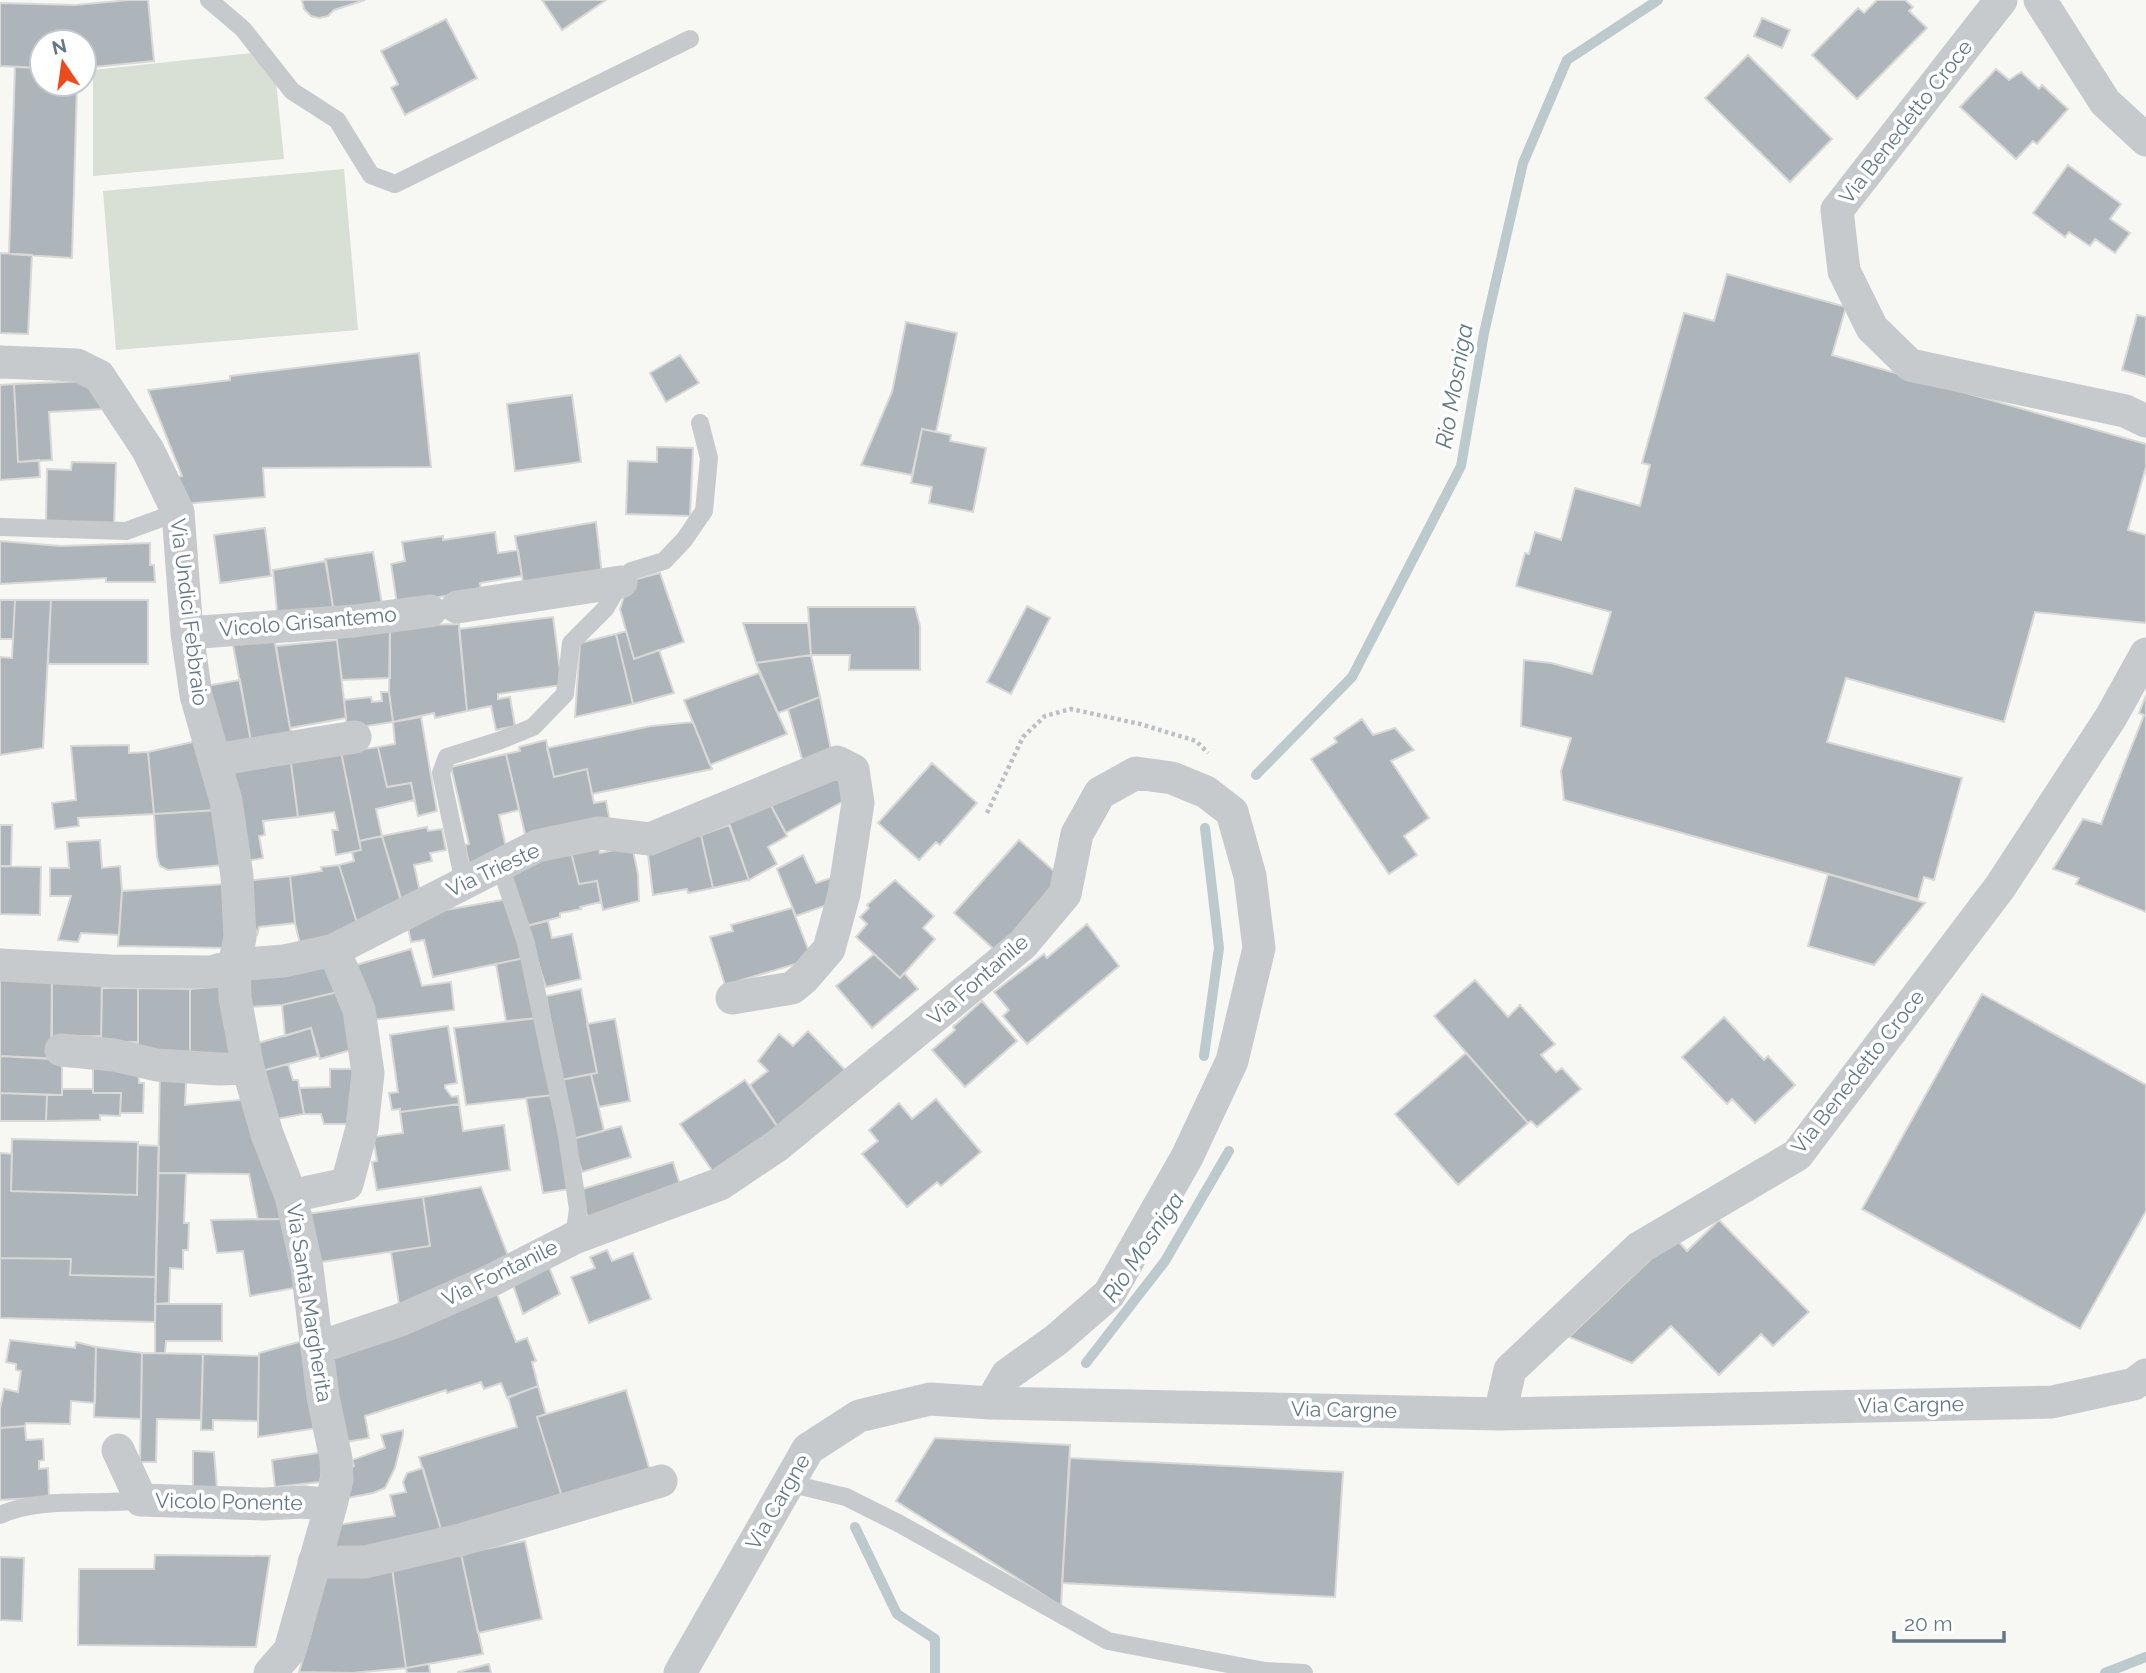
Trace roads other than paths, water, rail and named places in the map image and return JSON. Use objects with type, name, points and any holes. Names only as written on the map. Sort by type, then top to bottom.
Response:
[{"type":"street","name":"Via Benedetto Croce","points":[[2001,0],[1837,210],[1844,271],[1872,328],[1910,365],[2125,411],[2146,421]]},
{"type":"street","points":[[2040,0],[2105,102],[2146,140]]},
{"type":"street","name":"Via Undici Febbraio","points":[[0,362],[77,365],[99,376],[148,450],[178,512],[187,633],[195,695],[226,801],[237,876],[240,938],[234,965]]},
{"type":"street","name":"Vicolo Grisantemo","points":[[187,633],[354,621],[621,582]]},
{"type":"street","name":"Via Benedetto Croce","points":[[1500,1414],[1510,1370],[1639,1248],[1797,1155],[2000,887],[2110,717],[2146,653]]},
{"type":"street","points":[[215,760],[355,737]]},
{"type":"street","name":"Via Trieste","points":[[0,965],[212,972],[234,965],[284,961],[334,950],[537,846],[599,833],[650,839],[837,762],[853,770],[858,803],[844,894],[829,949],[792,988],[732,998]]},
{"type":"street","name":"Via Fontanile","points":[[317,1348],[403,1319],[492,1280],[574,1238],[719,1184],[778,1145],[1023,944],[1065,894],[1077,834],[1100,793],[1136,773],[1172,778],[1206,792],[1232,812],[1250,876],[1259,948],[1232,1061],[1187,1157],[1109,1294],[1056,1340],[1007,1375],[991,1403]]},
{"type":"street","points":[[291,1196],[347,1184],[362,1128],[368,1073],[359,1010],[334,950]]},
{"type":"street","name":"Via Santa Margherita","points":[[234,965],[235,998],[248,1068],[267,1134],[291,1196],[307,1268],[317,1348],[336,1459],[337,1479],[331,1505],[290,1650],[270,1673]]},
{"type":"street","points":[[61,1050],[114,1055],[157,1065],[248,1068]]},
{"type":"street","name":"Via Cargne","points":[[680,1673],[808,1449],[859,1416],[930,1399],[991,1403],[1500,1414],[2052,1402],[2134,1384],[2146,1375]]},
{"type":"street","name":"Vicolo Ponente","points":[[118,1450],[141,1500],[264,1504],[304,1502],[331,1505]]},
{"type":"street","points":[[314,1562],[365,1562],[460,1540],[661,1481]]},
{"type":"lane","points":[[209,0],[243,29],[292,91],[337,120],[371,175],[395,184],[691,39]]},
{"type":"lane","points":[[464,883],[442,773],[447,757],[533,727],[565,694],[571,643],[605,609],[631,571],[664,561],[684,540],[704,511],[709,458],[700,424]]},
{"type":"lane","points":[[0,527],[126,531],[178,512]]},
{"type":"lane","points":[[500,865],[526,943],[566,1130],[578,1209],[574,1238]]},
{"type":"lane","points":[[788,1483],[846,1497],[900,1524],[1108,1641],[1265,1671],[1304,1673]]},
{"type":"lane","points":[[0,1516],[14,1509],[71,1502],[141,1500]]},
{"type":"waterway","name":"Rio Mosniga","points":[[1256,775],[1352,677],[1461,466],[1484,333],[1523,163],[1567,60],[1658,0]]},
{"type":"waterway","name":"Rio Mosniga","points":[[1204,1056],[1219,948],[1205,828]]},
{"type":"waterway","name":"Rio Mosniga","points":[[1086,1363],[1165,1261],[1229,1151]]},
{"type":"waterway","name":"Rio Mosniga","points":[[855,1527],[897,1614],[935,1639],[935,1673]]},
{"type":"waterway","points":[[2105,1673],[2146,1657]]}]
